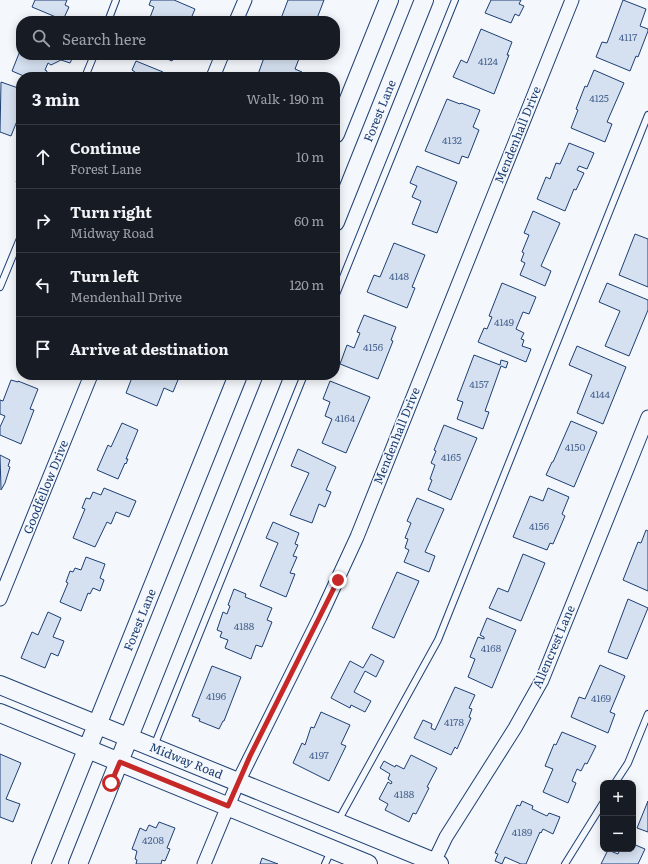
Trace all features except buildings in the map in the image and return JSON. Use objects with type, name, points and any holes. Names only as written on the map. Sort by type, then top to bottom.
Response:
[{"type":"main road","points":[[340,122],[389,0]]},
{"type":"main road","name":"Forest Lane","points":[[340,210],[424,0]]},
{"type":"main road","name":"Forest Lane","points":[[42,864],[236,380]]},
{"type":"main road","points":[[78,864],[272,380]]},
{"type":"main road","name":"Midway Road","points":[[0,684],[435,863]]},
{"type":"main road","points":[[0,713],[228,806],[328,856],[368,864]]},
{"type":"street","points":[[238,16],[245,0]]},
{"type":"street","name":"Mendenhall Drive","points":[[204,864],[238,782],[320,617],[357,537],[572,0]]},
{"type":"street","points":[[215,72],[220,60]]},
{"type":"street","name":"Goodfellow Drive","points":[[0,599],[89,380]]},
{"type":"street","name":"Allencrest Lane","points":[[435,863],[446,837],[515,728],[542,680],[648,417]]},
{"type":"lane","points":[[110,16],[116,0]]},
{"type":"lane","points":[[340,285],[455,0]]},
{"type":"lane","points":[[87,72],[92,60]]},
{"type":"lane","points":[[337,823],[438,640],[648,115]]},
{"type":"lane","points":[[0,287],[16,248]]},
{"type":"lane","points":[[153,748],[302,380]]},
{"type":"lane","points":[[618,780],[628,763],[648,714]]},
{"type":"lane","points":[[565,864],[600,808]]},
{"type":"route","points":[[111,783],[120,762],[228,806],[250,756],[338,580]]}]
